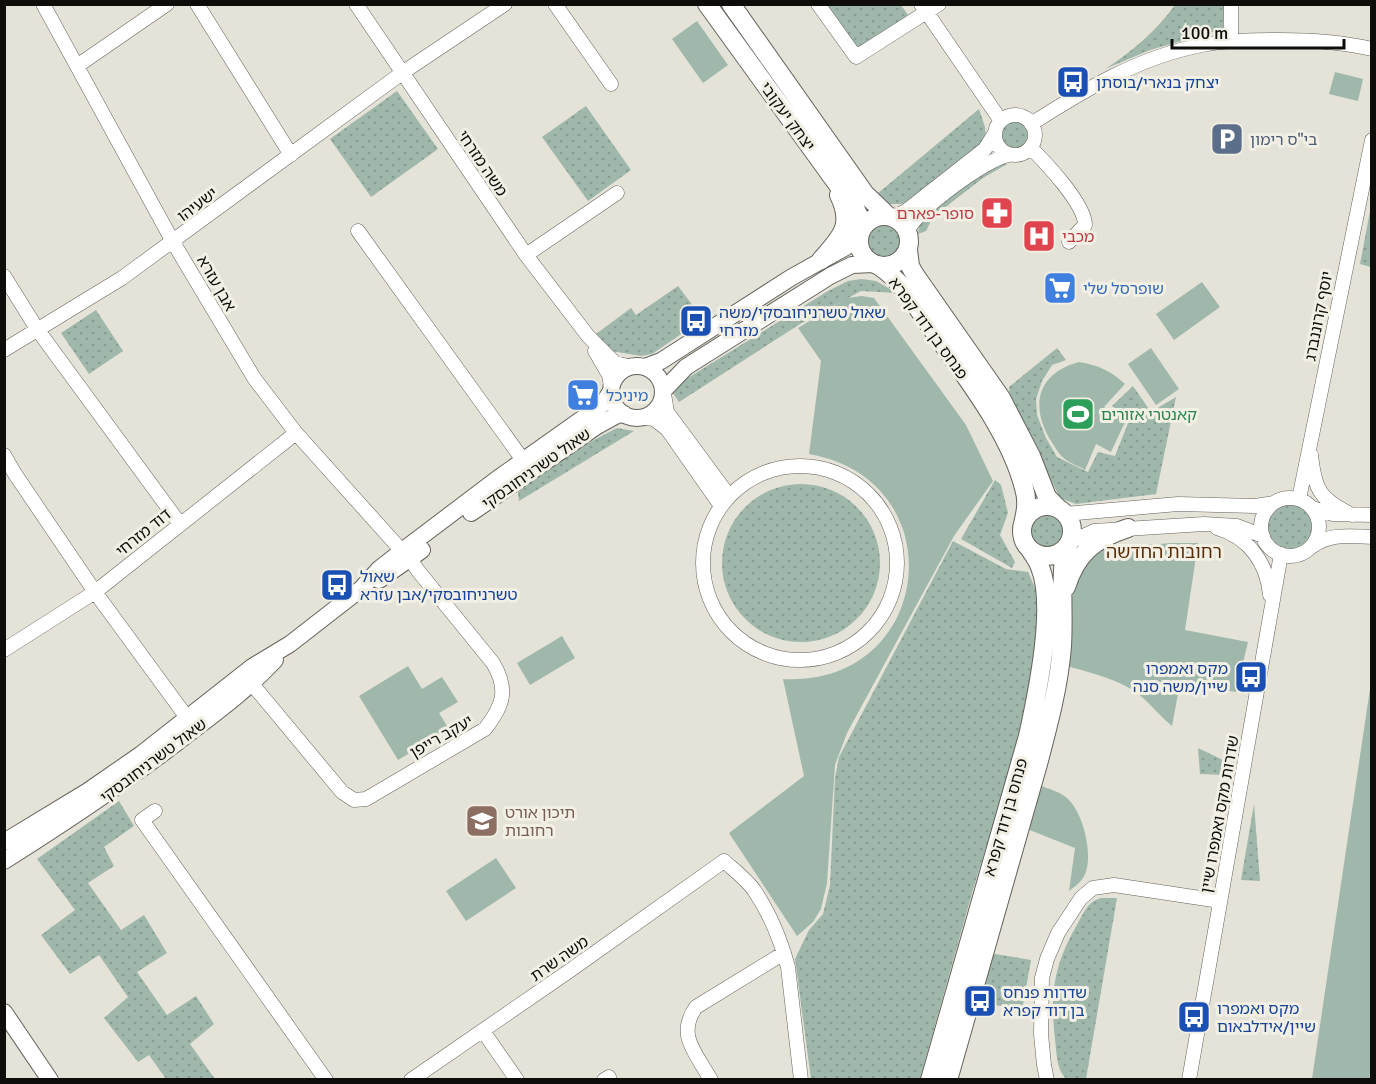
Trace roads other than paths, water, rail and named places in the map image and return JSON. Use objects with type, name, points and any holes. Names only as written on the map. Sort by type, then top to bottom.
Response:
[{"type":"main road","name":"יצחק יעקובי","points":[[707,4],[856,210],[859,216],[860,233]]},
{"type":"main road","name":"יצחק יעקובי","points":[[730,4],[865,194],[890,216]]},
{"type":"main road","points":[[821,260],[842,235],[846,222],[845,207],[830,175]]},
{"type":"main road","points":[[890,216],[900,221],[907,231],[908,250],[893,265],[876,265],[867,260],[860,249],[860,233],[864,225],[874,217],[890,216]]},
{"type":"main road","name":"פנחס בן דוד קפרא","points":[[908,250],[910,266],[915,275],[1000,398],[1031,456],[1047,496],[1061,511]]},
{"type":"main road","name":"פנחס בן דוד קפרא","points":[[876,265],[887,271],[906,292],[974,388],[1002,437],[1017,465],[1025,490],[1027,500],[1023,524]]},
{"type":"main road","points":[[1041,507],[1061,511],[1072,527],[1067,546],[1052,556],[1044,557],[1031,551],[1023,539],[1023,524],[1026,516],[1041,507]]},
{"type":"main road","points":[[1063,610],[1069,578],[1079,558],[1106,535],[1128,528]]},
{"type":"main road","name":"פנחס בן דוד קפרא","points":[[948,1080],[1043,746],[1060,661],[1063,610],[1061,573],[1067,546]]},
{"type":"main road","name":"פנחס בן דוד קפרא","points":[[930,1080],[1025,745],[1038,690],[1044,645],[1046,602],[1041,569],[1031,551]]},
{"type":"street","name":"אבן עזרא","points":[[43,4],[173,242],[254,378],[296,433],[407,552]]},
{"type":"street","points":[[77,66],[167,4]]},
{"type":"street","points":[[197,4],[291,155]]},
{"type":"street","name":"משה מזרחי","points":[[356,4],[526,255],[588,336],[615,363],[639,367]]},
{"type":"street","name":"ישעיהו","points":[[4,350],[37,328],[87,300],[173,242],[402,73],[505,4]]},
{"type":"street","points":[[555,4],[611,84]]},
{"type":"street","points":[[818,4],[856,57],[924,9],[939,4]]},
{"type":"street","points":[[1231,4],[1231,41]]},
{"type":"street","points":[[924,9],[998,127],[998,147],[1009,155]]},
{"type":"street","points":[[1031,124],[1079,93],[1111,76],[1187,48],[1231,41],[1312,40],[1371,49]]},
{"type":"street","points":[[890,216],[906,212],[985,149],[998,127],[1013,115],[1027,119],[1035,138],[1030,148],[1022,154],[1009,155],[986,163],[925,210],[907,231]]},
{"type":"street","name":"יוסף קרוננברג","points":[[1299,499],[1371,140]]},
{"type":"street","points":[[1030,148],[1068,191],[1084,214],[1085,225],[1069,242]]},
{"type":"street","points":[[526,255],[617,193]]},
{"type":"street","points":[[357,231],[523,460]]},
{"type":"street","points":[[725,501],[667,429],[654,419],[631,415],[615,408],[611,388],[619,373],[661,361],[821,260],[846,247],[860,233]]},
{"type":"street","points":[[631,415],[651,413],[657,409],[663,392],[686,367],[823,280],[852,265],[876,265]]},
{"type":"street","points":[[4,276],[37,328],[180,524]]},
{"type":"street","name":"משה מזרחי","points":[[588,336],[609,375],[611,388]]},
{"type":"street","points":[[639,367],[658,375],[667,412],[725,501]]},
{"type":"street","name":"שאול טשרניחובסקי","points":[[4,842],[119,771],[252,667],[290,644],[362,588],[382,579],[407,552],[523,460],[603,404],[611,388]]},
{"type":"street","name":"שאול טשרניחובסקי","points":[[407,552],[612,417],[631,415]]},
{"type":"street","points":[[1313,429],[1312,468],[1320,492],[1333,506],[1352,515]]},
{"type":"street","name":"דוד מזרחי","points":[[4,650],[95,592],[296,433]]},
{"type":"street","points":[[4,455],[10,478],[188,719]]},
{"type":"street","points":[[804,465],[823,468],[857,483],[883,511],[896,547],[895,584],[880,619],[853,645],[836,654],[818,659],[780,658],[762,653],[746,644],[731,632],[719,617],[705,586],[704,546],[709,528],[725,501],[756,475],[785,466],[804,465]]},
{"type":"street","points":[[1263,536],[1263,518],[1267,509],[1282,499],[1299,499],[1312,508],[1333,514],[1371,515]]},
{"type":"street","points":[[1061,511],[1178,504],[1255,506],[1274,503]]},
{"type":"street","points":[[1309,549],[1318,533],[1316,515],[1312,508]]},
{"type":"street","points":[[1204,524],[1234,535],[1254,550],[1268,581],[1270,614]]},
{"type":"street","points":[[1067,546],[1094,531],[1204,524],[1237,526],[1263,536],[1273,550],[1290,556],[1300,554],[1321,540],[1333,536],[1371,537]]},
{"type":"street","name":"יעקב רייפן","points":[[252,684],[342,792],[354,800],[366,799],[485,729],[501,702],[503,691],[499,674],[493,663],[407,552]]},
{"type":"street","name":"שדרות מקס ואמפרו שיין","points":[[1189,1080],[1281,554]]},
{"type":"street","name":"שאול טשרניחובסקי","points":[[4,861],[122,785],[252,684],[290,644]]},
{"type":"street","points":[[155,811],[142,820],[326,1080]]},
{"type":"street","name":"משה שרת","points":[[411,1080],[724,861],[753,888],[766,910],[784,953]]},
{"type":"street","points":[[1047,1080],[1041,1034],[1042,978],[1058,933],[1081,898],[1093,888],[1114,885],[1220,901]]},
{"type":"street","points":[[711,1080],[687,1036],[686,1026],[689,1016],[696,1007],[784,953],[788,967],[801,1080]]},
{"type":"street","points":[[4,1012],[50,1080]]},
{"type":"street","points":[[483,1030],[517,1080]]},
{"type":"street","points":[[4,1032],[37,1080]]},
{"type":"place","name":"יצחק בנארי/בוסתן","points":[[1073,82]]},
{"type":"place","name":"בי\"ס רימון","points":[[1227,139]]},
{"type":"place","name":"סופר-פארם","points":[[997,213]]},
{"type":"place","name":"מכבי","points":[[1039,236]]},
{"type":"place","name":"שופרסל שלי","points":[[1060,288]]},
{"type":"place","name":"שאול טשרניחובסקי/משה מזרחי","points":[[696,321]]},
{"type":"place","name":"מיניכל","points":[[583,395]]},
{"type":"place","name":"קאנטרי אזורים","points":[[1078,414]]},
{"type":"place","name":"שאול טשרניחובסקי/אבן עזרא","points":[[337,585]]},
{"type":"place","name":"מקס ואמפרו שיין/משה סנה","points":[[1251,677]]},
{"type":"place","name":"תיכון אורט רחובות","points":[[482,821]]},
{"type":"place","name":"שדרות פנחס בן דוד קפרא","points":[[980,1001]]},
{"type":"place","name":"מקס ואמפרו שיין/אידלבאום","points":[[1194,1017]]},
{"type":"district","name":"רחובות החדשה","points":[[1164,552]]}]
